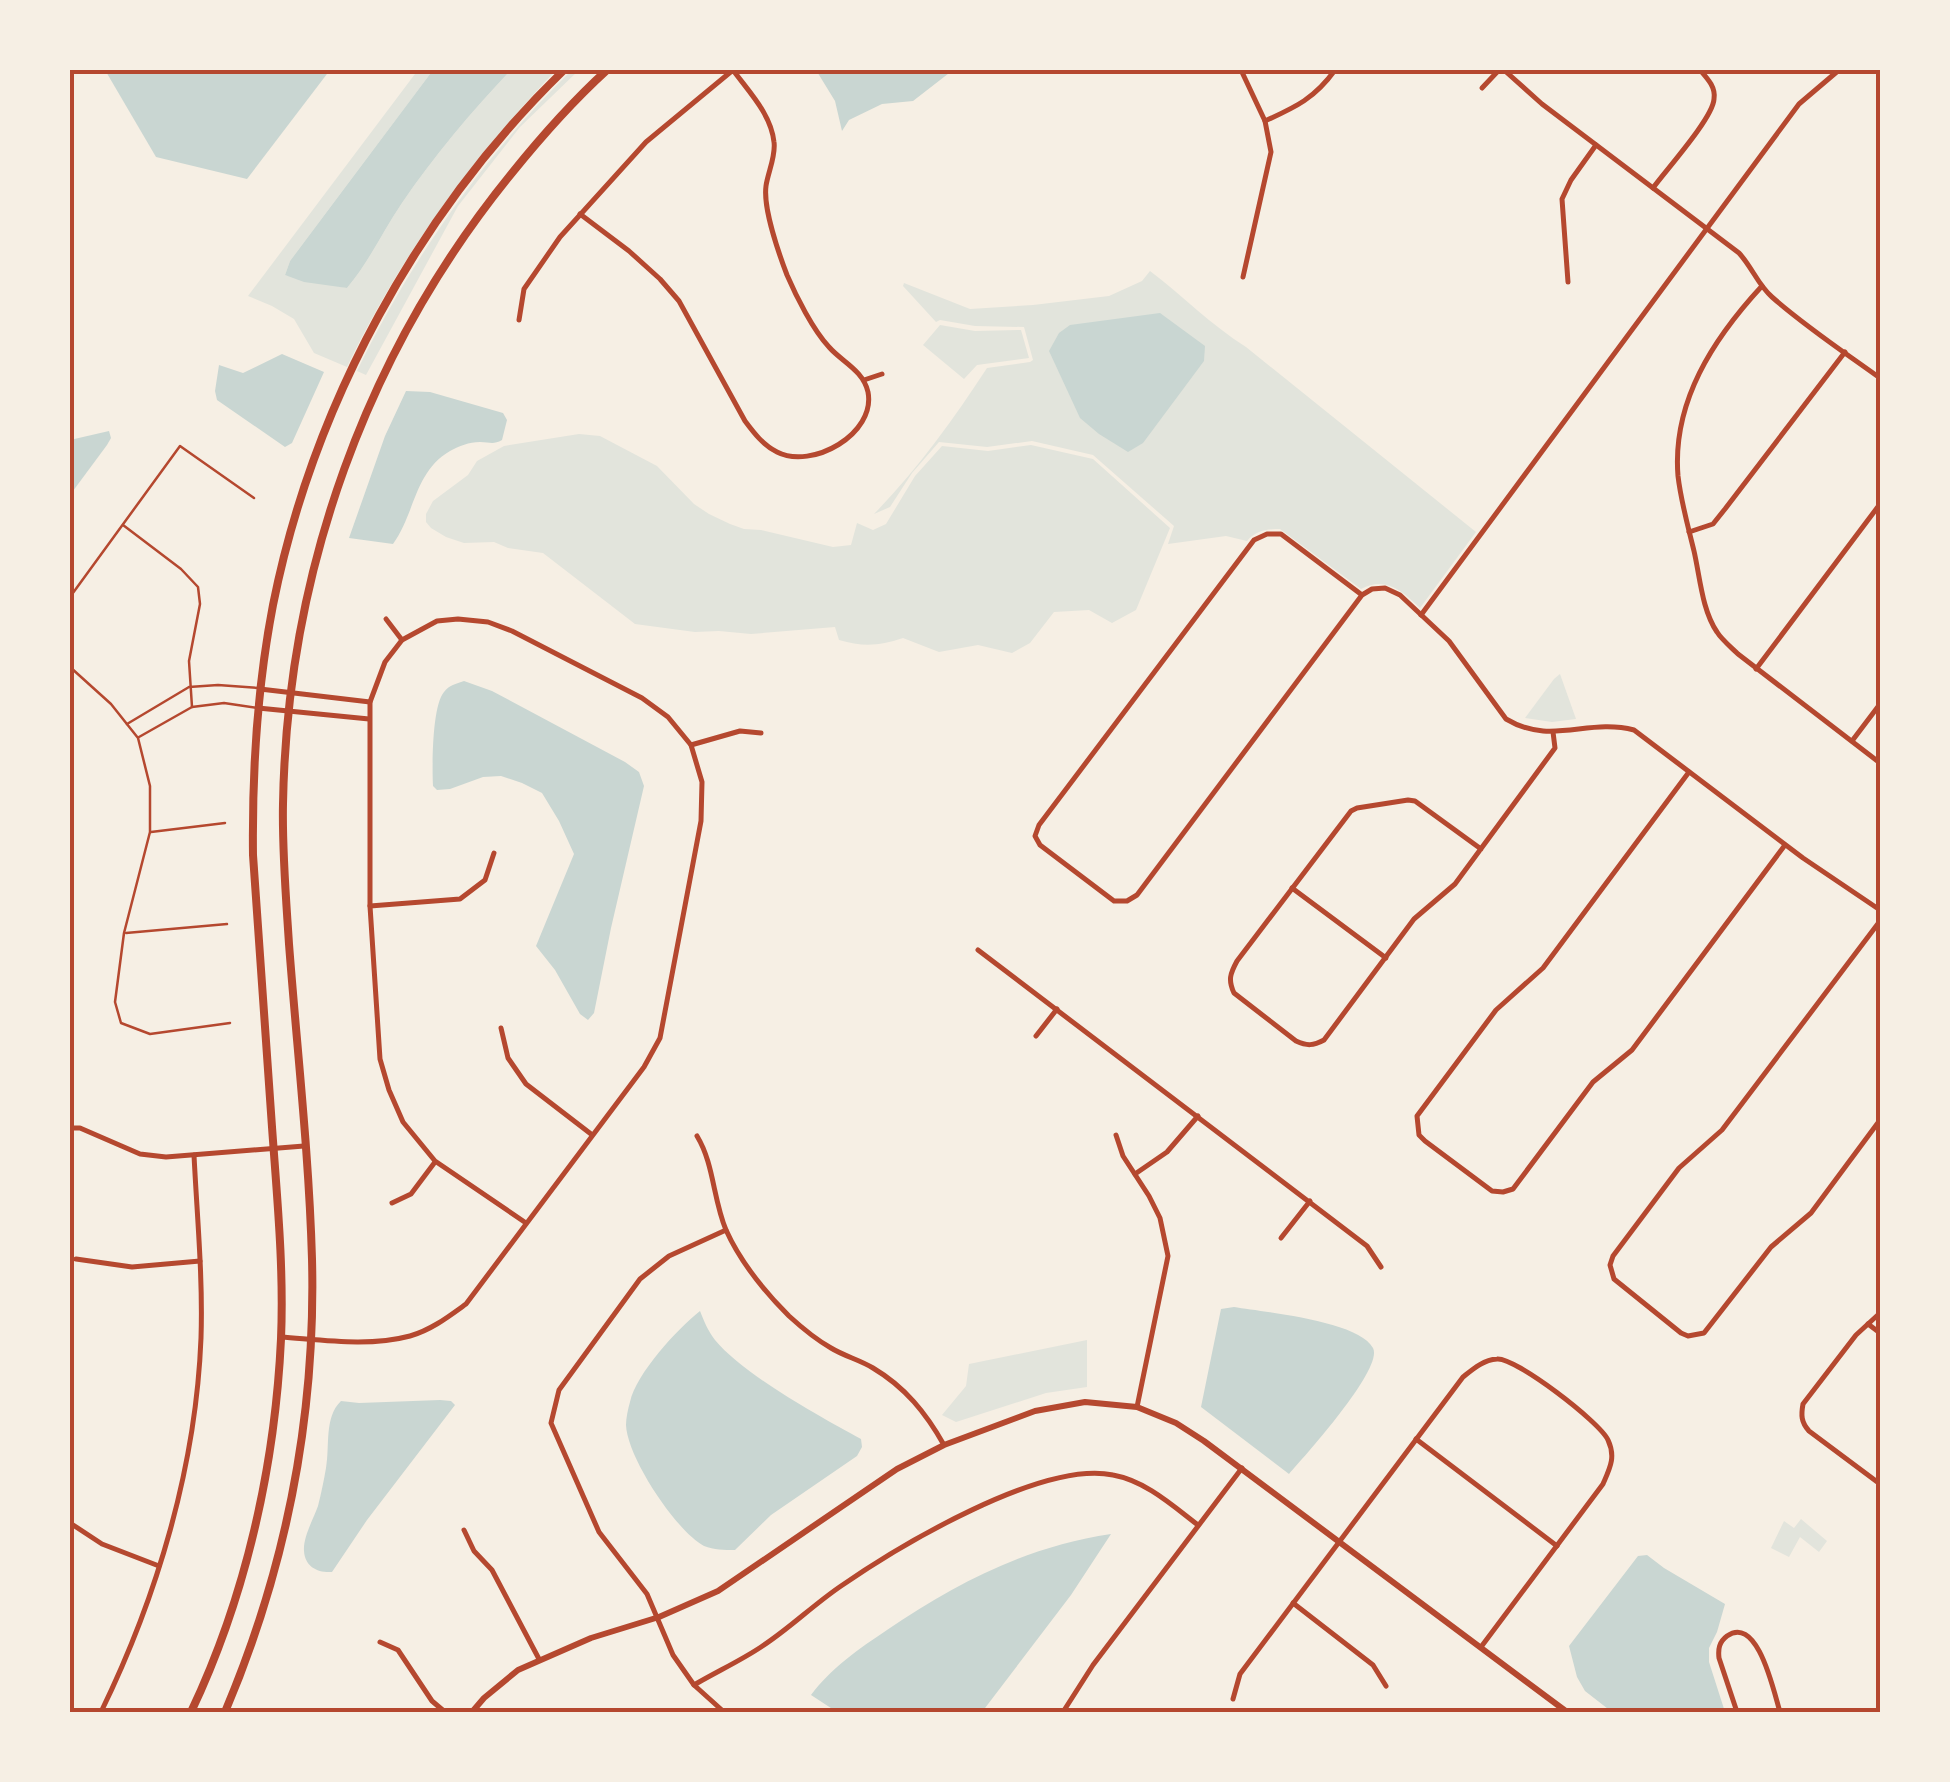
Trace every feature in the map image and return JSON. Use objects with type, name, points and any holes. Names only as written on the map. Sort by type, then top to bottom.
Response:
[{"type":"main road","points":[[191,1712],[215,1656],[249,1552],[275,1418],[281,1338],[282,1273],[253,855],[258,708],[274,602],[296,516],[322,438],[364,344],[412,259],[462,187],[564,70]]},
{"type":"main road","points":[[224,1712],[253,1641],[282,1545],[303,1432],[312,1339],[312,1255],[282,806],[289,692],[305,602],[352,444],[392,354],[443,267],[492,197],[563,114],[607,70]]},
{"type":"street","points":[[519,320],[524,290],[560,237],[580,214],[646,142],[733,70],[766,114],[775,144],[766,190],[788,275],[828,347],[864,380],[867,412],[851,436],[830,450],[802,458],[779,454],[756,438],[744,421],[679,301],[640,260],[580,214]]},
{"type":"street","points":[[1241,70],[1266,121],[1271,152],[1244,277]]},
{"type":"street","points":[[1266,121],[1300,106],[1336,70]]},
{"type":"street","points":[[1482,88],[1501,70],[1739,253],[1770,296],[1880,378]]},
{"type":"street","points":[[1653,188],[1709,114],[1715,98],[1712,84],[1700,70]]},
{"type":"street","points":[[1421,616],[1799,104],[1839,70]]},
{"type":"street","points":[[1568,282],[1562,199],[1596,145]]},
{"type":"street","points":[[1762,286],[1706,358],[1685,404],[1678,473],[1708,614],[1718,633],[1756,669],[1880,764]]},
{"type":"street","points":[[1690,532],[1713,524],[1844,352]]},
{"type":"street","points":[[864,380],[882,374]]},
{"type":"street","points":[[1756,669],[1880,504]]},
{"type":"street","points":[[1362,595],[1280,534],[1254,540],[1039,825],[1036,836],[1040,845],[1114,901],[1127,901],[1137,895],[1362,595],[1372,588],[1385,588],[1400,596],[1449,641],[1506,719],[1536,732],[1614,725],[1634,730],[1785,845],[1880,910]]},
{"type":"street","points":[[386,619],[402,640]]},
{"type":"street","points":[[281,1338],[390,1340],[411,1336],[441,1322],[466,1304],[644,1067],[660,1038],[702,821],[702,782],[692,745],[668,717],[642,698],[512,631],[488,622],[438,621],[402,640],[385,662],[370,702],[370,906],[380,1060],[404,1122],[436,1161],[526,1223]]},
{"type":"street","points":[[260,689],[370,702]]},
{"type":"street","points":[[1851,742],[1880,704]]},
{"type":"street","points":[[258,708],[369,720]]},
{"type":"street","points":[[692,745],[740,731],[761,733]]},
{"type":"street","points":[[1481,850],[1415,802],[1351,811],[1237,962],[1229,982],[1234,993],[1296,1041],[1306,1046],[1324,1040],[1414,920],[1455,884],[1481,850],[1555,748],[1553,732]]},
{"type":"street","points":[[1689,772],[1543,968],[1496,1010],[1417,1116],[1418,1135],[1425,1141],[1492,1191],[1513,1189],[1592,1082],[1632,1050],[1785,845]]},
{"type":"street","points":[[370,906],[460,899],[486,880],[494,853]]},
{"type":"street","points":[[1292,888],[1386,958]]},
{"type":"street","points":[[1880,921],[1722,1130],[1680,1168],[1613,1256],[1610,1265],[1614,1279],[1681,1333],[1688,1336],[1704,1332],[1771,1246],[1811,1213],[1880,1120]]},
{"type":"street","points":[[978,950],[1310,1201],[1367,1246],[1381,1268]]},
{"type":"street","points":[[1036,1036],[1058,1009]]},
{"type":"street","points":[[501,1028],[508,1058],[526,1084],[591,1134]]},
{"type":"street","points":[[1136,1174],[1168,1152],[1198,1116]]},
{"type":"street","points":[[70,1128],[80,1128],[140,1154],[166,1157],[304,1146]]},
{"type":"street","points":[[1116,1135],[1160,1218],[1168,1256],[1137,1407]]},
{"type":"street","points":[[697,1136],[708,1154],[710,1176],[726,1230],[755,1277],[789,1316],[830,1348],[872,1367],[906,1392],[928,1415],[944,1445]]},
{"type":"street","points":[[102,1712],[136,1635],[188,1458],[201,1338],[194,1155]]},
{"type":"street","points":[[392,1203],[411,1194],[436,1161]]},
{"type":"street","points":[[1281,1238],[1310,1201]]},
{"type":"street","points":[[724,1712],[694,1685],[673,1655],[647,1594],[599,1532],[550,1424],[559,1390],[640,1279],[669,1256],[726,1230]]},
{"type":"street","points":[[76,1258],[132,1266],[200,1261]]},
{"type":"street","points":[[1880,1314],[1856,1335],[1803,1404],[1802,1414],[1809,1431],[1880,1484]]},
{"type":"street","points":[[1868,1324],[1880,1332]]},
{"type":"street","points":[[1233,1699],[1240,1674],[1463,1377],[1480,1363],[1500,1358],[1519,1366],[1596,1422],[1608,1439],[1614,1460],[1603,1484],[1481,1647]]},
{"type":"street","points":[[472,1712],[518,1670],[718,1591],[897,1469],[944,1445],[1035,1411],[1085,1402],[1137,1407],[1176,1423],[1242,1468],[1567,1712]]},
{"type":"street","points":[[1416,1439],[1557,1546]]},
{"type":"street","points":[[1063,1712],[1093,1666],[1242,1468]]},
{"type":"street","points":[[694,1685],[761,1647],[888,1554],[1018,1490],[1084,1472],[1115,1475],[1153,1491],[1198,1525]]},
{"type":"street","points":[[70,1523],[102,1544],[159,1566]]},
{"type":"street","points":[[464,1530],[474,1551],[492,1570],[539,1660]]},
{"type":"street","points":[[1293,1603],[1373,1665],[1386,1686]]},
{"type":"street","points":[[1737,1712],[1718,1650],[1730,1634],[1738,1632],[1758,1646],[1780,1712]]},
{"type":"street","points":[[380,1642],[398,1650],[432,1701],[445,1712]]},
{"type":"lane","points":[[70,597],[180,446],[254,498]]},
{"type":"lane","points":[[124,525],[198,587],[200,604],[189,661],[192,707]]},
{"type":"lane","points":[[70,667],[111,704],[138,738],[150,786],[150,832],[124,933],[115,1002],[120,1023],[150,1034],[230,1022]]},
{"type":"lane","points":[[127,724],[189,687],[260,689]]},
{"type":"lane","points":[[138,738],[192,707],[224,703],[258,708]]},
{"type":"lane","points":[[150,832],[225,823]]},
{"type":"lane","points":[[124,933],[227,924]]},
{"type":"shaded area","points":[[105,70],[330,70],[247,179],[156,157]]},
{"type":"shaded area","points":[[418,70],[433,70],[290,261],[285,275],[347,288],[427,168],[511,70],[556,70],[495,138],[440,210],[390,286],[347,367],[314,353],[294,319],[248,296]]},
{"type":"shaded area","points":[[433,70],[511,70],[427,168],[347,288],[285,275],[290,261]]},
{"type":"shaded area","points":[[572,70],[579,70],[520,127],[458,206],[366,375],[357,371],[401,289],[451,211],[508,138]]},
{"type":"shaded area","points":[[816,70],[953,70],[913,101],[882,104],[849,120],[842,131],[835,101]]},
{"type":"shaded area","points":[[1150,271],[1476,532],[1420,608],[1386,585],[1361,589],[1280,529],[1262,531],[1247,541],[1226,536],[1168,544],[1174,526],[1093,455],[1032,441],[987,447],[939,442],[890,507],[874,514],[934,444],[987,368],[1033,360],[1024,327],[936,322],[904,283],[970,309],[1109,296],[1142,281]]},
{"type":"shaded area","points":[[1160,313],[1205,346],[1204,361],[1143,443],[1128,452],[1080,418],[1049,351],[1059,333],[1070,325]]},
{"type":"shaded area","points":[[940,325],[975,331],[1021,330],[1029,358],[977,365],[964,379],[923,345]]},
{"type":"shaded area","points":[[282,354],[324,372],[292,443],[285,447],[217,400],[215,391],[219,365],[243,373]]},
{"type":"shaded area","points":[[406,391],[430,392],[503,413],[507,420],[502,440],[464,445],[438,460],[422,482],[393,544],[349,538],[385,436]]},
{"type":"shaded area","points":[[109,431],[107,445],[70,495],[70,440]]},
{"type":"shaded area","points":[[579,434],[600,436],[657,466],[694,504],[730,524],[833,547],[851,545],[857,523],[873,530],[886,524],[915,476],[942,446],[988,451],[1031,445],[1093,459],[1170,528],[1136,610],[1112,623],[1089,610],[1054,612],[1030,643],[1012,653],[978,645],[939,652],[903,638],[856,644],[839,640],[835,627],[751,634],[635,624],[543,553],[494,542],[464,543],[446,537],[426,522],[433,501],[468,475],[477,461],[504,446]]},
{"type":"shaded area","points":[[1560,674],[1576,719],[1552,722],[1525,718],[1554,679]]},
{"type":"shaded area","points":[[464,681],[492,691],[639,772],[644,786],[594,1013],[588,1020],[580,1014],[536,946],[574,854],[542,793],[501,776],[483,777],[450,789],[437,790],[433,786],[440,699],[448,688]]},
{"type":"shaded area","points":[[1234,1307],[1331,1324],[1364,1339],[1373,1348],[1367,1374],[1355,1392],[1289,1474],[1201,1407],[1221,1309]]},
{"type":"shaded area","points":[[700,1311],[715,1340],[744,1367],[861,1439],[857,1456],[771,1515],[735,1550],[704,1546],[680,1525],[644,1473],[628,1439],[630,1402],[640,1378],[669,1340]]},
{"type":"shaded area","points":[[1087,1340],[1087,1387],[1046,1393],[956,1422],[942,1415],[966,1386],[969,1364]]},
{"type":"shaded area","points":[[440,1400],[455,1405],[332,1572],[313,1568],[305,1557],[304,1546],[320,1497],[332,1415],[341,1401]]},
{"type":"shaded area","points":[[1801,1519],[1827,1541],[1819,1552],[1800,1537],[1789,1557],[1771,1548],[1784,1521],[1794,1528]]},
{"type":"shaded area","points":[[1111,1534],[1071,1595],[982,1712],[837,1712],[811,1695],[866,1644],[967,1582],[1021,1557]]},
{"type":"shaded area","points":[[1647,1555],[1725,1604],[1709,1648],[1709,1662],[1725,1712],[1612,1712],[1585,1691],[1577,1677],[1569,1646],[1638,1556]]}]
